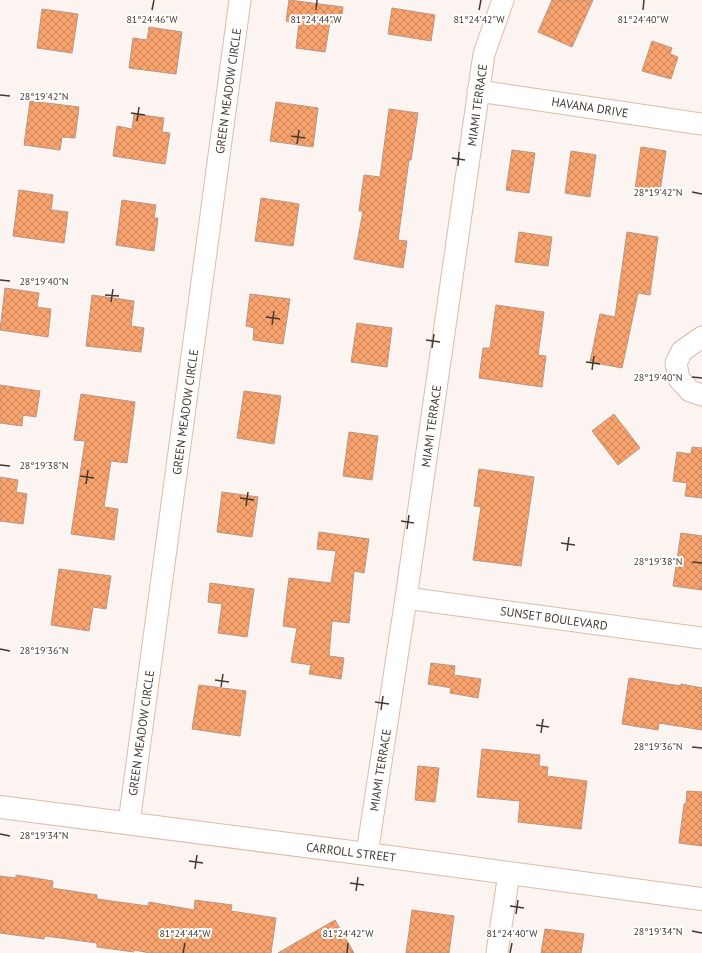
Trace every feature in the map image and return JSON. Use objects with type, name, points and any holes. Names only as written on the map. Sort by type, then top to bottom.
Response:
[{"type":"main road","name":"CARROLL STREET","points":[[0,807],[702,899]]},
{"type":"street","name":"GREEN MEADOW CIRCLE","points":[[129,824],[240,0]]},
{"type":"street","name":"MIAMI TERRACE","points":[[367,854],[406,598],[478,91],[484,54],[503,0]]},
{"type":"street","name":"HAVANA DRIVE","points":[[478,91],[702,124]]},
{"type":"street","points":[[702,336],[682,351],[676,363],[679,379],[690,391],[702,395]]},
{"type":"street","name":"SUNSET BOULEVARD","points":[[406,598],[702,638]]},
{"type":"street","points":[[497,953],[508,873]]},
{"type":"building","points":[[289,0],[343,7],[341,24],[330,22],[325,52],[296,48],[299,23],[286,21]]},
{"type":"building","points":[[552,0],[593,0],[572,47],[538,32]]},
{"type":"building","points":[[392,8],[435,15],[431,41],[388,34]]},
{"type":"building","points":[[42,9],[78,14],[72,53],[37,48]]},
{"type":"building","points":[[149,27],[182,32],[176,74],[129,68],[133,38],[147,40]]},
{"type":"building","points":[[652,41],[672,48],[670,54],[678,57],[671,79],[642,71]]},
{"type":"building","points":[[30,101],[79,107],[75,138],[62,137],[60,150],[24,145]]},
{"type":"building","points":[[276,102],[318,108],[313,147],[270,141]]},
{"type":"building","points":[[389,109],[418,113],[411,160],[409,160],[398,240],[407,241],[403,268],[354,259],[363,211],[359,211],[364,175],[380,177]]},
{"type":"building","points":[[134,114],[164,118],[162,132],[170,133],[165,164],[113,156],[117,126],[132,129]]},
{"type":"building","points":[[641,147],[666,151],[660,192],[635,189]]},
{"type":"building","points":[[512,150],[535,153],[529,193],[506,190]]},
{"type":"building","points":[[571,151],[596,155],[590,197],[565,193]]},
{"type":"building","points":[[19,190],[53,195],[51,210],[68,212],[64,243],[13,236]]},
{"type":"building","points":[[261,198],[299,204],[293,246],[255,241]]},
{"type":"building","points":[[122,200],[156,205],[154,218],[158,218],[154,251],[116,245]]},
{"type":"building","points":[[519,232],[552,237],[548,266],[515,262]]},
{"type":"building","points":[[627,232],[658,237],[650,295],[638,293],[622,368],[590,362],[600,314],[615,317]]},
{"type":"building","points":[[5,288],[39,293],[37,307],[51,309],[48,337],[0,330]]},
{"type":"building","points":[[250,294],[290,299],[283,344],[253,340],[254,328],[246,326]]},
{"type":"building","points":[[92,295],[134,301],[131,326],[144,328],[141,352],[86,346]]},
{"type":"building","points":[[496,305],[544,312],[538,355],[546,356],[542,387],[479,378],[483,348],[490,348]]},
{"type":"building","points":[[357,323],[392,328],[387,367],[351,362]]},
{"type":"building","points":[[0,385],[40,391],[36,417],[23,415],[22,426],[0,423]]},
{"type":"building","points":[[244,391],[281,396],[274,444],[237,438]]},
{"type":"building","points":[[81,394],[135,402],[127,463],[111,461],[104,507],[118,509],[114,540],[71,534],[85,441],[74,440]]},
{"type":"building","points":[[614,414],[640,448],[618,465],[592,431]]},
{"type":"building","points":[[349,432],[378,436],[372,480],[343,476]]},
{"type":"building","points":[[692,447],[702,448],[702,498],[685,496],[687,483],[673,481],[677,452],[691,454]]},
{"type":"building","points":[[479,469],[534,477],[521,566],[473,560],[481,507],[474,506]]},
{"type":"building","points":[[0,477],[18,480],[16,492],[27,494],[23,524],[0,521]]},
{"type":"building","points":[[222,492],[258,497],[252,537],[217,532]]},
{"type":"building","points":[[319,532],[369,539],[364,573],[354,571],[349,623],[332,621],[329,656],[344,658],[341,679],[309,674],[311,665],[291,662],[297,628],[283,626],[289,578],[331,583],[336,551],[317,549]]},
{"type":"building","points":[[681,533],[702,536],[702,590],[673,586]]},
{"type":"building","points":[[59,569],[111,576],[106,609],[93,607],[89,631],[51,625]]},
{"type":"building","points":[[210,583],[254,589],[247,637],[218,633],[222,604],[208,602]]},
{"type":"building","points":[[431,663],[455,666],[454,675],[481,679],[478,698],[450,693],[451,688],[428,684]]},
{"type":"building","points":[[629,678],[702,688],[702,730],[659,723],[658,730],[622,724]]},
{"type":"building","points":[[199,685],[246,691],[240,736],[192,729]]},
{"type":"building","points":[[482,749],[540,755],[539,766],[548,767],[547,776],[587,781],[581,829],[518,822],[520,801],[477,797]]},
{"type":"building","points":[[418,766],[439,768],[435,802],[415,800]]},
{"type":"building","points":[[687,791],[702,792],[702,846],[679,843]]},
{"type":"building","points":[[16,875],[53,881],[52,888],[97,895],[97,899],[148,906],[149,902],[194,910],[195,900],[232,905],[231,911],[276,918],[271,953],[150,953],[134,950],[134,952],[97,947],[97,943],[45,936],[44,939],[0,933],[0,876],[16,878]]},
{"type":"building","points":[[412,910],[454,916],[449,953],[406,953]]},
{"type":"building","points":[[335,920],[354,953],[278,953]]},
{"type":"building","points":[[545,929],[584,934],[581,953],[541,953]]}]
